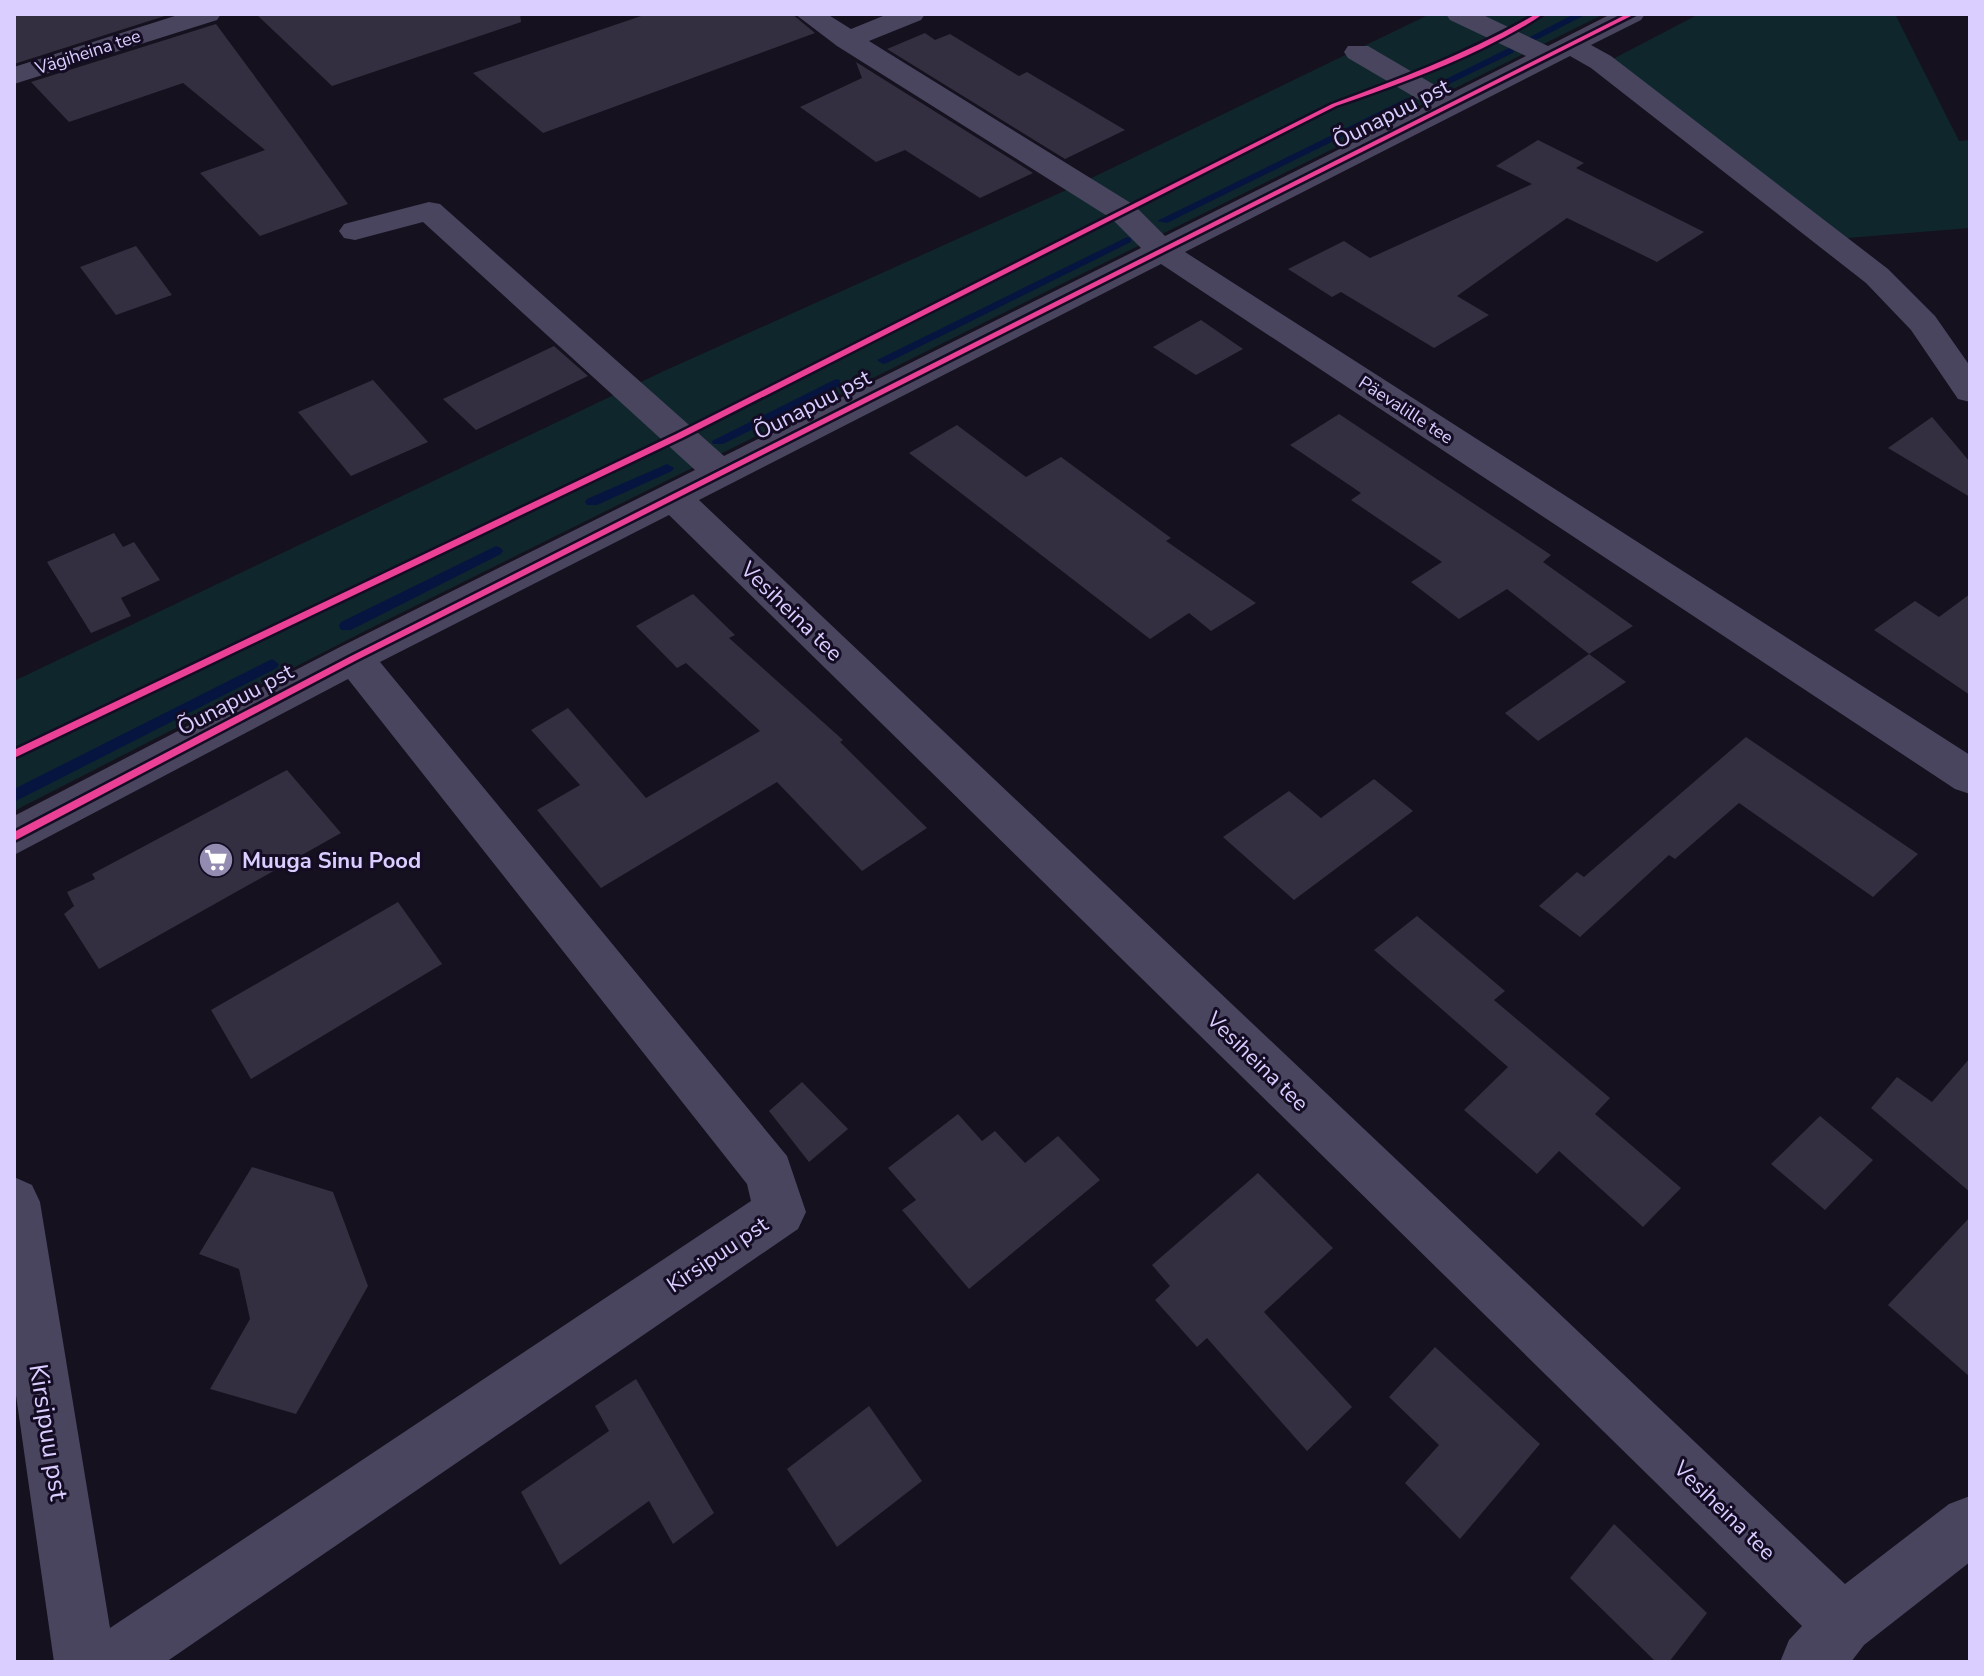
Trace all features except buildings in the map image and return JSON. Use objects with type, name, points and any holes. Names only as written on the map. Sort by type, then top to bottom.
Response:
[{"type":"street","name":"Vägiheina tee","points":[[14,76],[208,14]]},
{"type":"street","name":"Päevalille tee","points":[[808,14],[1123,212],[1162,251],[1970,777]]},
{"type":"street","points":[[847,40],[912,14]]},
{"type":"street","points":[[1459,14],[1559,51],[1601,62],[1877,276],[1923,323],[1970,391]]},
{"type":"street","name":"Õunapuu pst","points":[[14,837],[354,658],[1632,14]]},
{"type":"street","points":[[1358,52],[1450,106]]},
{"type":"street","points":[[355,231],[429,211],[720,473]]},
{"type":"street","name":"Vesiheina tee","points":[[673,497],[1827,1643]]},
{"type":"street","name":"Kirsipuu pst","points":[[113,1662],[780,1212],[769,1173],[354,658]]},
{"type":"street","name":"Kirsipuu pst","points":[[14,1202],[85,1662]]},
{"type":"street","points":[[1827,1643],[1970,1525]]},
{"type":"green space","points":[[1430,14],[1604,14],[365,631],[14,811],[14,681],[664,371],[1073,187]]},
{"type":"green space","points":[[1699,14],[1895,14],[1959,141],[1970,140],[1970,228],[1847,238],[1609,61]]},
{"type":"waterway","points":[[1533,38],[1582,14]]},
{"type":"waterway","points":[[1439,85],[1509,51]]},
{"type":"waterway","points":[[1163,221],[1407,101]]},
{"type":"waterway","points":[[883,360],[1127,240]]},
{"type":"waterway","points":[[718,441],[836,383]]},
{"type":"waterway","points":[[592,502],[667,468]]},
{"type":"waterway","points":[[346,626],[496,551]]},
{"type":"waterway","points":[[14,796],[272,664]]},
{"type":"cycle path","points":[[14,754],[679,436],[1334,105],[1465,54],[1540,14]]},
{"type":"cycle path","points":[[14,837],[354,658],[1632,14]]},
{"type":"place","name":"Muuga Sinu Pood","points":[[216,860]]}]
